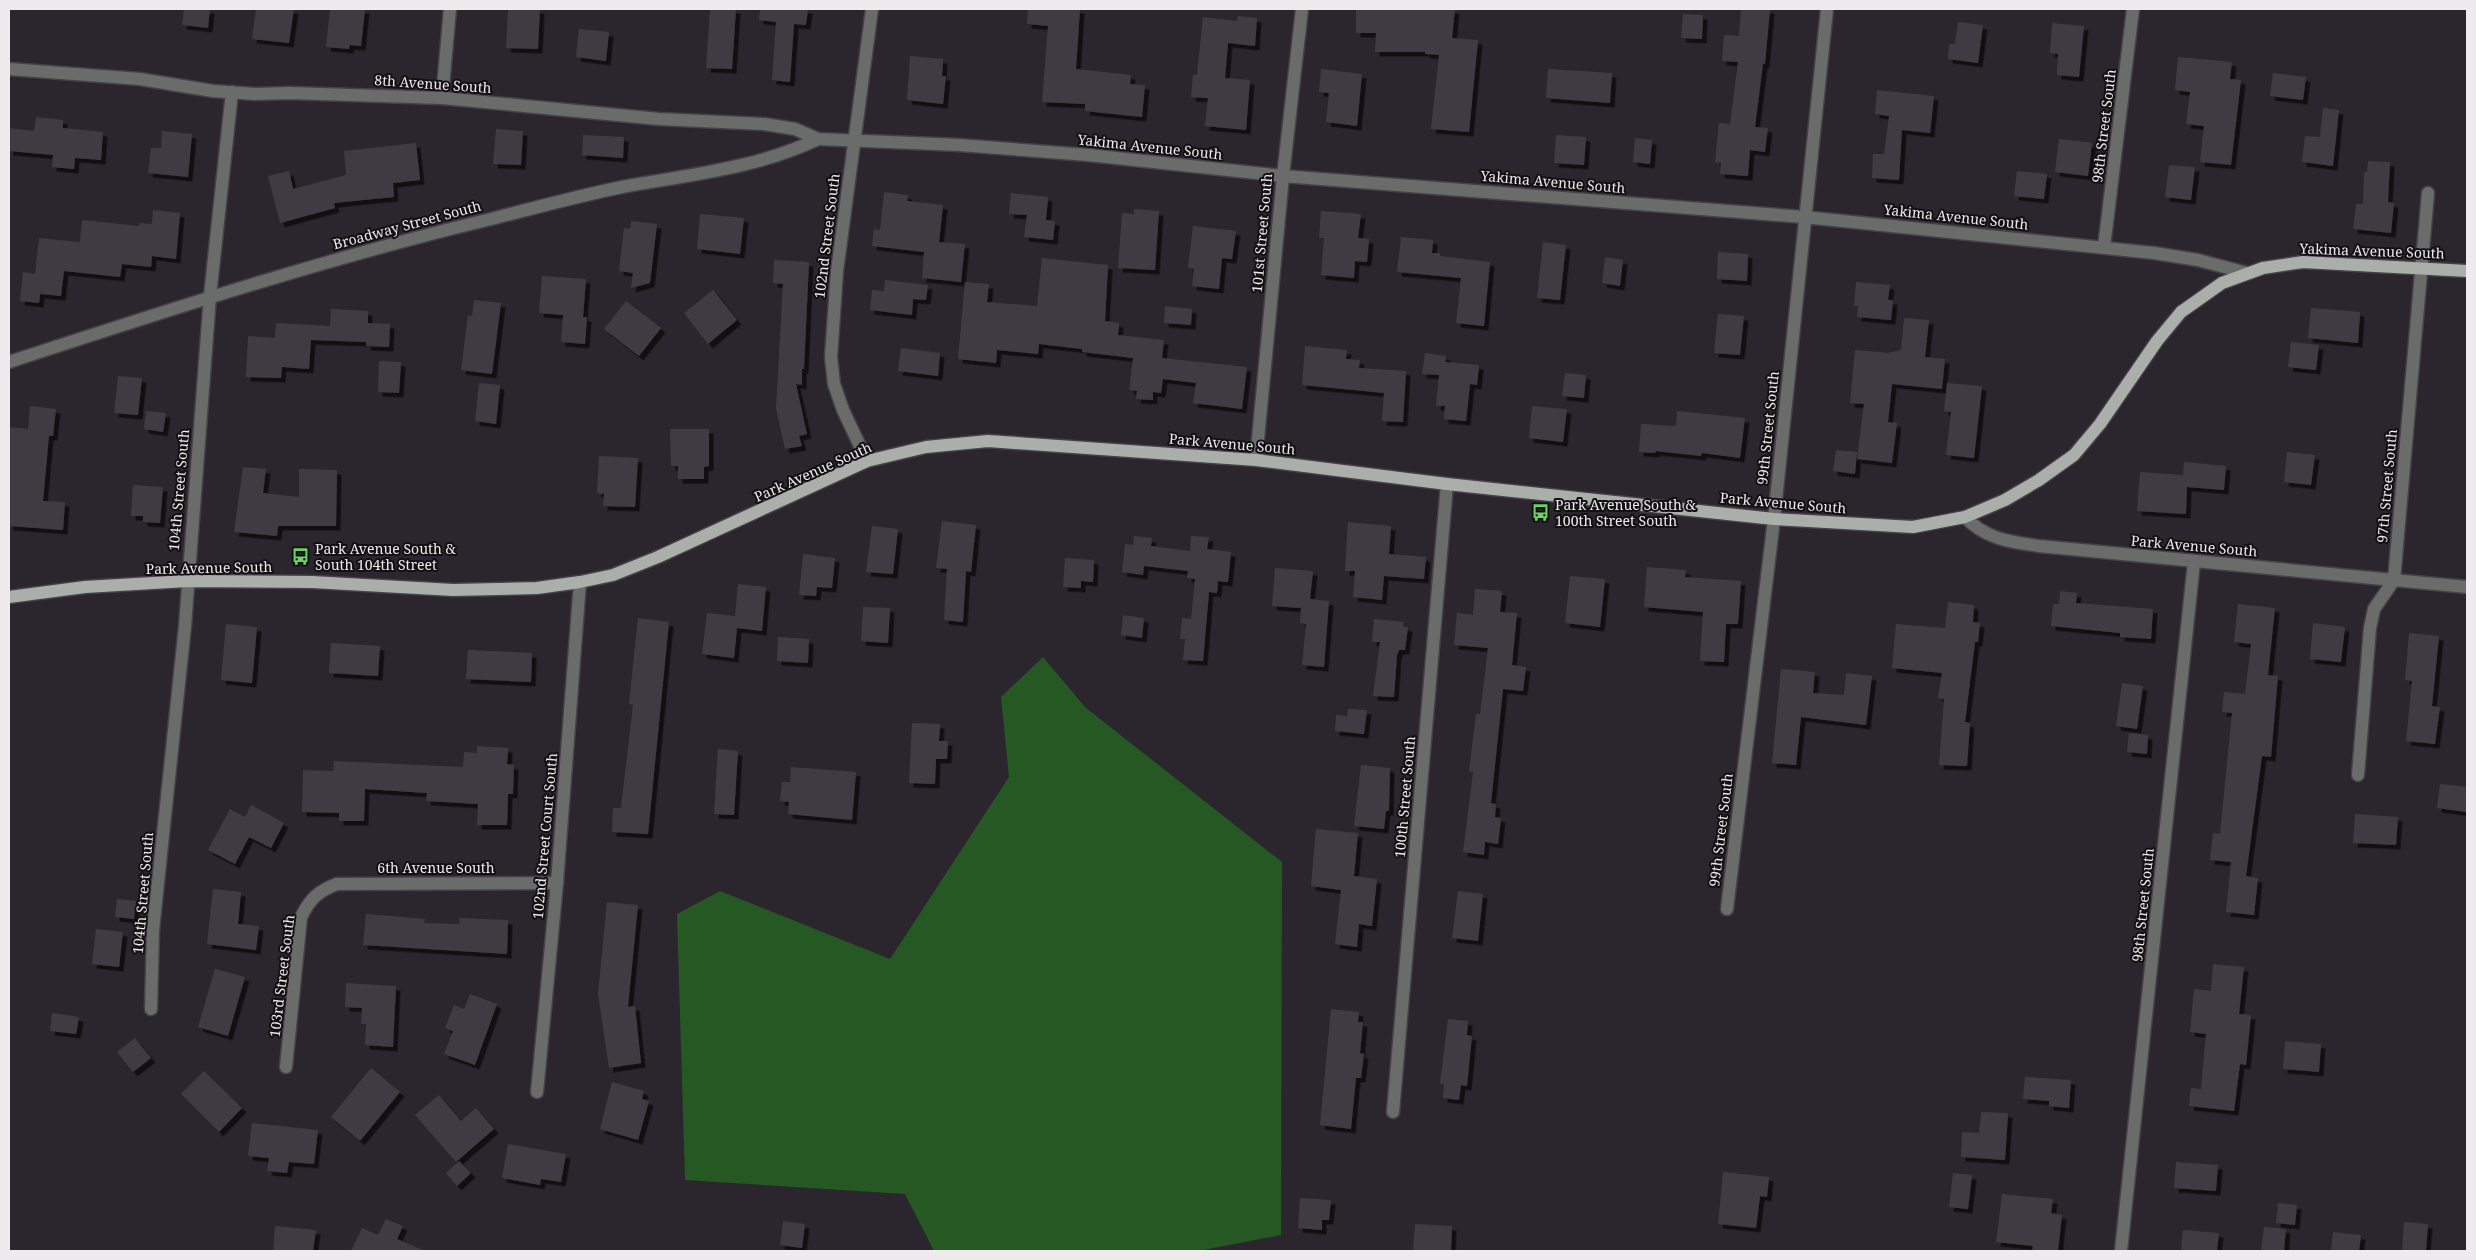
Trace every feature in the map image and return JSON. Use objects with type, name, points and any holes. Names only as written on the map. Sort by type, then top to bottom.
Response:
[{"type":"main road","name":"Yakima Avenue South","points":[[1965,517],[2005,500],[2039,480],[2074,455],[2111,410],[2157,341],[2182,312],[2222,283],[2246,273],[2279,264],[2302,262],[2467,271]]},
{"type":"main road","name":"Park Avenue South","points":[[9,597],[85,587],[187,581],[312,582],[453,590],[538,588],[580,582],[613,575],[658,557],[867,461],[926,448],[988,441],[1256,460],[1446,484],[1774,519],[1913,527],[1965,517]]},
{"type":"street","points":[[442,98],[450,9]]},
{"type":"street","name":"102nd Street South","points":[[867,461],[843,410],[834,384],[831,357],[837,270],[872,9]]},
{"type":"street","name":"101st Street South","points":[[1256,460],[1283,176],[1302,9]]},
{"type":"street","name":"99th Street South","points":[[1727,909],[1774,519],[1827,9]]},
{"type":"street","name":"98th Street South","points":[[2104,247],[2133,9]]},
{"type":"street","name":"8th Avenue South","points":[[9,68],[140,79],[232,92],[442,98],[659,119],[779,125],[818,139],[854,142]]},
{"type":"street","name":"104th Street South","points":[[151,1009],[153,930],[185,626],[210,296],[232,92]]},
{"type":"street","name":"Broadway Street South","points":[[9,362],[210,296],[413,237],[616,189],[743,165],[782,154],[818,139]]},
{"type":"street","name":"Yakima Avenue South","points":[[854,142],[959,145],[1088,155],[1283,176],[1804,217],[2177,256],[2246,273]]},
{"type":"street","name":"97th Street South","points":[[2358,775],[2370,628],[2374,609],[2394,580],[2428,193]]},
{"type":"street","name":"100th Street South","points":[[1393,1112],[1446,484]]},
{"type":"street","name":"Park Avenue South","points":[[1965,517],[1975,528],[2010,542],[2194,562],[2467,587]]},
{"type":"street","name":"98th Street South","points":[[2121,1251],[2194,562]]},
{"type":"street","name":"102nd Street Court South","points":[[537,1092],[557,883],[580,582]]},
{"type":"street","name":"6th Avenue South","points":[[318,893],[337,884],[557,883]]},
{"type":"street","name":"103rd Street South","points":[[286,1067],[301,917],[308,903],[318,893]]},
{"type":"green space","points":[[1043,657],[1086,708],[1282,862],[1281,1235],[1198,1251],[934,1251],[905,1194],[685,1180],[677,914],[720,891],[890,959],[1009,777],[1001,697]]},
{"type":"building","points":[[184,9],[210,9],[208,28],[182,25]]},
{"type":"building","points":[[256,9],[294,9],[289,43],[252,39]]},
{"type":"building","points":[[330,9],[365,9],[361,46],[350,45],[349,49],[326,47]]},
{"type":"building","points":[[508,9],[540,9],[538,49],[506,48]]},
{"type":"building","points":[[710,9],[736,9],[732,69],[706,68]]},
{"type":"building","points":[[760,9],[808,9],[806,25],[794,24],[790,82],[772,80],[776,22],[759,20]]},
{"type":"building","points":[[1028,9],[1080,9],[1076,69],[1131,75],[1130,84],[1145,85],[1142,117],[1085,111],[1085,104],[1042,102],[1048,26],[1027,24]]},
{"type":"building","points":[[1356,9],[1455,9],[1452,38],[1478,40],[1469,132],[1431,129],[1439,55],[1425,54],[1425,52],[1375,52],[1376,33],[1356,33]]},
{"type":"building","points":[[1741,9],[1770,9],[1765,64],[1763,64],[1755,127],[1768,128],[1765,152],[1750,150],[1748,176],[1720,174],[1721,163],[1715,162],[1719,123],[1730,124],[1738,62],[1722,61],[1724,35],[1739,36]]},
{"type":"building","points":[[1683,14],[1703,15],[1702,39],[1681,38]]},
{"type":"building","points":[[1238,16],[1257,18],[1255,46],[1228,43],[1225,78],[1250,80],[1246,130],[1205,126],[1208,98],[1191,97],[1193,75],[1197,75],[1203,17],[1237,21]]},
{"type":"building","points":[[1958,22],[1983,25],[1978,63],[1948,59],[1949,44],[1955,44]]},
{"type":"building","points":[[2052,23],[2084,26],[2079,77],[2057,75],[2058,54],[2050,53]]},
{"type":"building","points":[[579,29],[609,32],[606,61],[576,57]]},
{"type":"building","points":[[910,56],[943,59],[942,76],[946,76],[943,104],[907,100]]},
{"type":"building","points":[[2178,57],[2232,62],[2230,79],[2241,80],[2231,165],[2200,162],[2204,126],[2186,124],[2190,92],[2175,90]]},
{"type":"building","points":[[1321,69],[1362,74],[1357,126],[1326,122],[1329,93],[1319,92]]},
{"type":"building","points":[[1548,69],[1612,73],[1610,103],[1546,98]]},
{"type":"building","points":[[2273,73],[2306,77],[2303,100],[2270,96]]},
{"type":"building","points":[[1877,90],[1934,96],[1930,133],[1902,130],[1899,180],[1872,178],[1873,154],[1884,154],[1889,116],[1875,114]]},
{"type":"building","points":[[2323,108],[2339,110],[2333,166],[2302,162],[2305,136],[2320,137]]},
{"type":"building","points":[[36,117],[63,120],[63,128],[103,132],[101,160],[75,158],[74,169],[52,167],[53,155],[9,151],[9,128],[34,131]]},
{"type":"building","points":[[496,129],[523,131],[521,165],[493,164]]},
{"type":"building","points":[[162,131],[192,134],[188,177],[148,173],[151,148],[161,148]]},
{"type":"building","points":[[583,135],[624,137],[623,158],[582,155]]},
{"type":"building","points":[[1556,135],[1586,137],[1584,165],[1554,163]]},
{"type":"building","points":[[1635,138],[1652,140],[1650,164],[1633,162]]},
{"type":"building","points":[[2059,139],[2092,143],[2088,176],[2055,172]]},
{"type":"building","points":[[416,143],[420,180],[393,183],[394,197],[334,203],[335,208],[280,223],[268,176],[289,171],[293,189],[346,175],[344,151]]},
{"type":"building","points":[[2368,161],[2390,162],[2388,202],[2394,203],[2391,233],[2353,229],[2356,204],[2363,204],[2364,172],[2367,172]]},
{"type":"building","points":[[2169,165],[2195,167],[2191,200],[2165,197]]},
{"type":"building","points":[[2017,171],[2047,174],[2044,199],[2014,196]]},
{"type":"building","points":[[884,192],[908,195],[907,201],[943,205],[939,242],[965,244],[961,282],[922,278],[924,252],[872,246],[874,229],[880,230]]},
{"type":"building","points":[[1011,193],[1048,197],[1046,220],[1055,221],[1053,240],[1024,237],[1027,215],[1009,214]]},
{"type":"building","points":[[1134,209],[1159,211],[1155,270],[1118,268],[1122,213],[1134,214]]},
{"type":"building","points":[[153,210],[180,213],[176,259],[152,256],[151,267],[122,264],[120,277],[64,271],[61,296],[40,294],[39,303],[20,301],[23,272],[35,274],[39,238],[80,242],[82,220],[139,226],[139,223],[152,224]]},
{"type":"building","points":[[1321,211],[1361,214],[1358,238],[1369,239],[1367,262],[1355,261],[1354,278],[1321,275],[1324,238],[1319,238]]},
{"type":"building","points":[[700,214],[744,218],[740,254],[697,249]]},
{"type":"building","points":[[631,221],[657,224],[650,283],[631,288],[633,273],[619,271],[624,228],[630,229]]},
{"type":"building","points":[[1193,226],[1236,231],[1232,259],[1222,258],[1219,289],[1192,286],[1194,269],[1188,268]]},
{"type":"building","points":[[1401,237],[1433,240],[1432,253],[1440,253],[1440,256],[1490,262],[1484,326],[1456,323],[1461,278],[1397,272]]},
{"type":"building","points":[[1543,242],[1566,245],[1560,300],[1537,298]]},
{"type":"building","points":[[1718,252],[1748,254],[1747,281],[1717,279]]},
{"type":"building","points":[[1605,257],[1623,260],[1620,286],[1602,283]]},
{"type":"building","points":[[1042,258],[1108,265],[1105,321],[1119,323],[1118,335],[1164,340],[1162,358],[1247,367],[1242,409],[1193,403],[1196,383],[1163,379],[1161,393],[1153,392],[1153,400],[1136,399],[1137,391],[1129,390],[1133,358],[1082,352],[1082,349],[1039,344],[1038,354],[997,350],[996,363],[958,359],[965,282],[989,284],[987,302],[1037,306]]},
{"type":"building","points":[[774,260],[809,262],[804,369],[802,369],[802,385],[796,384],[807,434],[799,436],[802,446],[785,449],[776,408],[783,284],[773,283]]},
{"type":"building","points":[[542,276],[586,279],[583,317],[587,317],[585,344],[561,342],[563,315],[539,313]]},
{"type":"building","points":[[885,280],[928,285],[926,300],[913,299],[912,315],[870,310],[872,290],[884,291]]},
{"type":"building","points":[[1856,282],[1890,285],[1888,300],[1893,300],[1891,320],[1857,317],[1858,306],[1854,306]]},
{"type":"building","points":[[713,290],[737,320],[708,344],[684,313]]},
{"type":"building","points":[[474,300],[501,303],[492,374],[461,370],[468,315],[472,316]]},
{"type":"building","points":[[626,301],[661,328],[639,356],[604,329]]},
{"type":"building","points":[[1165,306],[1192,309],[1191,325],[1164,323]]},
{"type":"building","points":[[2311,308],[2360,312],[2358,343],[2308,338]]},
{"type":"building","points":[[331,309],[368,311],[368,323],[390,324],[389,347],[366,346],[366,342],[311,340],[309,369],[282,367],[281,378],[246,377],[248,336],[275,338],[276,323],[330,326]]},
{"type":"building","points":[[1718,314],[1744,316],[1740,355],[1714,353]]},
{"type":"building","points":[[1904,318],[1929,320],[1925,357],[1945,359],[1942,389],[1892,384],[1888,422],[1897,423],[1892,463],[1857,459],[1864,404],[1850,403],[1855,350],[1888,353],[1901,350]]},
{"type":"building","points":[[2291,342],[2319,345],[2316,370],[2288,367]]},
{"type":"building","points":[[1305,346],[1347,350],[1346,359],[1360,360],[1359,368],[1406,371],[1403,422],[1382,421],[1384,393],[1302,385]]},
{"type":"building","points":[[901,348],[940,353],[938,376],[898,371]]},
{"type":"building","points":[[1425,353],[1446,356],[1445,362],[1479,365],[1477,385],[1470,384],[1466,421],[1444,419],[1445,406],[1436,406],[1439,375],[1422,374]]},
{"type":"building","points":[[379,361],[401,362],[399,393],[378,392]]},
{"type":"building","points":[[1565,373],[1586,375],[1584,398],[1562,396]]},
{"type":"building","points":[[118,376],[142,378],[138,415],[114,413]]},
{"type":"building","points":[[479,383],[500,385],[496,424],[475,421]]},
{"type":"building","points":[[1947,383],[1982,386],[1974,458],[1946,455],[1951,412],[1944,411]]},
{"type":"building","points":[[30,406],[56,409],[53,436],[49,436],[43,501],[65,502],[63,530],[9,526],[9,427],[28,429]]},
{"type":"building","points":[[1532,406],[1567,409],[1563,442],[1529,438]]},
{"type":"building","points":[[146,411],[166,413],[163,432],[144,429]]},
{"type":"building","points":[[1677,411],[1745,418],[1740,458],[1702,453],[1701,456],[1656,451],[1655,453],[1639,452],[1641,424],[1676,426]]},
{"type":"building","points":[[670,429],[709,429],[709,466],[704,467],[704,479],[678,479],[678,466],[671,466]]},
{"type":"building","points":[[1836,450],[1857,452],[1855,474],[1833,471]]},
{"type":"building","points":[[2287,452],[2315,455],[2311,485],[2284,482]]},
{"type":"building","points":[[599,456],[638,458],[635,507],[603,506],[604,494],[597,493]]},
{"type":"building","points":[[2184,462],[2226,466],[2224,490],[2187,487],[2186,514],[2137,511],[2140,472],[2183,475]]},
{"type":"building","points":[[243,467],[266,469],[263,493],[299,497],[299,469],[337,470],[336,526],[278,526],[277,536],[234,532]]},
{"type":"building","points":[[133,485],[163,487],[160,523],[143,522],[143,516],[131,516]]},
{"type":"building","points":[[942,521],[976,525],[971,572],[966,571],[963,622],[944,620],[947,569],[936,568]]},
{"type":"building","points":[[1348,522],[1391,526],[1389,554],[1426,557],[1424,579],[1384,576],[1382,600],[1353,597],[1355,571],[1345,571]]},
{"type":"building","points":[[872,526],[898,529],[893,574],[866,572]]},
{"type":"building","points":[[1134,536],[1152,538],[1151,546],[1190,551],[1191,536],[1209,537],[1207,549],[1231,552],[1228,582],[1218,581],[1217,593],[1209,592],[1203,661],[1183,660],[1185,639],[1180,639],[1182,618],[1191,619],[1195,579],[1187,578],[1188,571],[1144,566],[1143,575],[1122,572],[1125,544],[1133,545]]},
{"type":"building","points":[[803,554],[835,558],[832,588],[817,587],[816,596],[799,595]]},
{"type":"building","points":[[1065,558],[1094,560],[1093,582],[1081,581],[1081,588],[1063,587]]},
{"type":"building","points":[[1647,567],[1686,570],[1685,577],[1741,581],[1738,624],[1726,624],[1724,662],[1700,661],[1703,612],[1644,607]]},
{"type":"building","points":[[1275,568],[1313,571],[1310,599],[1329,601],[1324,667],[1302,665],[1306,624],[1300,623],[1301,608],[1272,606]]},
{"type":"building","points":[[1570,576],[1605,579],[1600,627],[1565,623]]},
{"type":"building","points":[[738,584],[766,587],[762,631],[737,628],[734,658],[702,654],[707,613],[735,616]]},
{"type":"building","points":[[1475,589],[1502,591],[1500,612],[1517,613],[1512,665],[1526,667],[1523,691],[1503,689],[1491,803],[1496,804],[1495,817],[1501,818],[1498,844],[1485,842],[1484,855],[1463,852],[1473,772],[1469,771],[1476,714],[1480,714],[1488,648],[1454,645],[1457,613],[1473,615]]},
{"type":"building","points":[[2060,591],[2077,593],[2076,603],[2153,609],[2151,639],[2120,637],[2120,633],[2051,626],[2053,604],[2059,604]]},
{"type":"building","points":[[1948,602],[1974,605],[1973,622],[1980,623],[1978,642],[1975,642],[1965,722],[1970,723],[1967,766],[1939,765],[1944,699],[1938,698],[1942,673],[1892,668],[1896,624],[1945,628]]},
{"type":"building","points":[[2238,604],[2275,608],[2268,675],[2278,676],[2271,757],[2262,756],[2246,876],[2258,878],[2254,915],[2226,912],[2231,862],[2210,860],[2213,833],[2220,834],[2232,713],[2222,712],[2224,692],[2245,694],[2251,644],[2234,642]]},
{"type":"building","points":[[863,607],[890,608],[888,643],[861,641]]},
{"type":"building","points":[[1123,615],[1144,618],[1142,638],[1121,635]]},
{"type":"building","points":[[638,618],[669,622],[648,834],[612,832],[613,808],[621,808],[633,705],[629,704]]},
{"type":"building","points":[[1374,619],[1404,622],[1403,626],[1408,627],[1405,650],[1399,650],[1397,655],[1394,697],[1373,696],[1380,642],[1372,642]]},
{"type":"building","points":[[2313,623],[2345,627],[2341,662],[2310,659]]},
{"type":"building","points":[[226,624],[257,627],[252,683],[221,680]]},
{"type":"building","points":[[2409,633],[2439,636],[2432,706],[2440,707],[2435,744],[2406,741],[2412,681],[2405,680]]},
{"type":"building","points":[[778,637],[809,639],[808,663],[777,661]]},
{"type":"building","points":[[331,643],[380,646],[378,676],[329,673]]},
{"type":"building","points":[[468,650],[532,653],[531,682],[466,679]]},
{"type":"building","points":[[1781,669],[1815,672],[1813,693],[1844,695],[1846,673],[1872,676],[1866,725],[1801,717],[1796,765],[1772,763]]},
{"type":"building","points":[[2122,683],[2143,686],[2137,729],[2116,726]]},
{"type":"building","points":[[1348,709],[1367,710],[1364,734],[1335,731],[1336,715],[1347,716]]},
{"type":"building","points":[[912,723],[940,724],[939,741],[948,741],[947,759],[936,759],[935,784],[909,783]]},
{"type":"building","points":[[2129,733],[2148,735],[2147,754],[2127,752]]},
{"type":"building","points":[[477,746],[508,748],[507,764],[514,765],[513,794],[508,794],[507,825],[477,825],[478,804],[426,801],[427,793],[365,789],[364,821],[339,821],[339,813],[302,812],[303,770],[333,771],[334,761],[463,767],[464,752],[477,753]]},
{"type":"building","points":[[718,749],[738,751],[734,815],[714,814]]},
{"type":"building","points":[[1361,765],[1390,768],[1389,811],[1386,811],[1384,829],[1354,826]]},
{"type":"building","points":[[791,767],[856,772],[852,820],[788,814],[789,802],[780,801],[782,782],[790,782]]},
{"type":"building","points":[[2440,784],[2467,787],[2466,812],[2437,808]]},
{"type":"building","points":[[251,805],[284,823],[271,848],[249,837],[235,864],[208,850],[230,809],[245,817]]},
{"type":"building","points":[[2355,814],[2398,817],[2396,845],[2353,843]]},
{"type":"building","points":[[1316,829],[1358,833],[1354,876],[1377,879],[1372,926],[1359,924],[1357,947],[1335,944],[1341,890],[1311,886]]},
{"type":"building","points":[[213,889],[241,892],[238,924],[259,926],[256,950],[207,944]]},
{"type":"building","points":[[1458,891],[1483,894],[1478,941],[1452,938]]},
{"type":"building","points":[[117,899],[136,901],[134,919],[115,917]]},
{"type":"building","points":[[607,902],[638,905],[628,1007],[635,1006],[641,1063],[609,1068],[598,994]]},
{"type":"building","points":[[366,914],[425,919],[424,923],[459,924],[460,918],[508,920],[507,954],[363,945]]},
{"type":"building","points":[[96,929],[123,932],[119,967],[92,964]]},
{"type":"building","points":[[2213,964],[2244,967],[2239,1014],[2251,1015],[2246,1065],[2240,1064],[2234,1111],[2189,1106],[2191,1088],[2201,1089],[2206,1034],[2190,1032],[2194,989],[2211,991]]},
{"type":"building","points":[[215,969],[245,977],[228,1036],[198,1027]]},
{"type":"building","points":[[346,983],[396,986],[393,1047],[365,1045],[366,1024],[361,1024],[362,1008],[345,1007]]},
{"type":"building","points":[[470,994],[497,1004],[475,1065],[444,1054],[453,1031],[445,1028],[454,1005],[464,1009]]},
{"type":"building","points":[[1331,1009],[1359,1012],[1358,1022],[1363,1022],[1360,1053],[1364,1054],[1361,1078],[1356,1078],[1351,1129],[1320,1125]]},
{"type":"building","points":[[52,1013],[79,1017],[76,1034],[50,1031]]},
{"type":"building","points":[[1448,1019],[1468,1021],[1467,1035],[1472,1036],[1467,1086],[1461,1085],[1459,1100],[1443,1098],[1444,1084],[1440,1084]]},
{"type":"building","points":[[135,1038],[151,1058],[133,1072],[117,1052]]},
{"type":"building","points":[[2285,1041],[2321,1044],[2319,1072],[2283,1069]]},
{"type":"building","points":[[371,1068],[400,1092],[360,1141],[331,1117]]},
{"type":"building","points":[[204,1071],[242,1108],[219,1132],[181,1094]]},
{"type":"building","points":[[2025,1077],[2071,1080],[2069,1108],[2049,1106],[2049,1101],[2023,1099]]},
{"type":"building","points":[[612,1082],[644,1091],[642,1099],[649,1101],[638,1140],[600,1129]]},
{"type":"building","points":[[439,1095],[461,1121],[476,1108],[494,1129],[456,1162],[415,1115]]},
{"type":"building","points":[[1981,1112],[2008,1113],[2005,1160],[1961,1157],[1962,1132],[1979,1133]]},
{"type":"building","points":[[252,1123],[318,1130],[314,1164],[289,1162],[287,1173],[267,1171],[269,1158],[248,1156]]},
{"type":"building","points":[[508,1144],[566,1154],[561,1182],[541,1179],[540,1185],[502,1178]]},
{"type":"building","points":[[459,1161],[471,1173],[457,1186],[446,1173]]},
{"type":"building","points":[[2176,1162],[2218,1165],[2216,1191],[2174,1188]]},
{"type":"building","points":[[1723,1172],[1769,1177],[1767,1197],[1760,1196],[1756,1228],[1718,1224]]},
{"type":"building","points":[[1953,1173],[1972,1175],[1968,1209],[1949,1207]]},
{"type":"building","points":[[2002,1194],[2053,1199],[2051,1213],[2062,1215],[2058,1251],[2032,1251],[2033,1246],[1996,1242]]},
{"type":"building","points":[[1300,1198],[1331,1200],[1329,1220],[1322,1220],[1322,1230],[1298,1228]]},
{"type":"building","points":[[2278,1203],[2297,1205],[2295,1225],[2276,1223]]},
{"type":"building","points":[[386,1219],[403,1226],[397,1239],[425,1251],[351,1251],[362,1228],[378,1235]]},
{"type":"building","points":[[783,1221],[805,1224],[802,1248],[780,1245]]},
{"type":"building","points":[[2404,1222],[2428,1224],[2426,1251],[2402,1251]]},
{"type":"building","points":[[1415,1224],[1452,1226],[1451,1251],[1413,1251]]},
{"type":"building","points":[[275,1226],[316,1230],[313,1251],[273,1251]]},
{"type":"building","points":[[2264,1227],[2286,1229],[2284,1251],[2261,1251]]},
{"type":"building","points":[[2183,1230],[2219,1233],[2217,1251],[2181,1251]]},
{"type":"building","points":[[2333,1232],[2361,1235],[2359,1251],[2331,1251]]},
{"type":"place","name":"Park Avenue South & 100th Street South","points":[[1541,513]]},
{"type":"place","name":"Park Avenue South & South 104th Street","points":[[301,557]]}]
